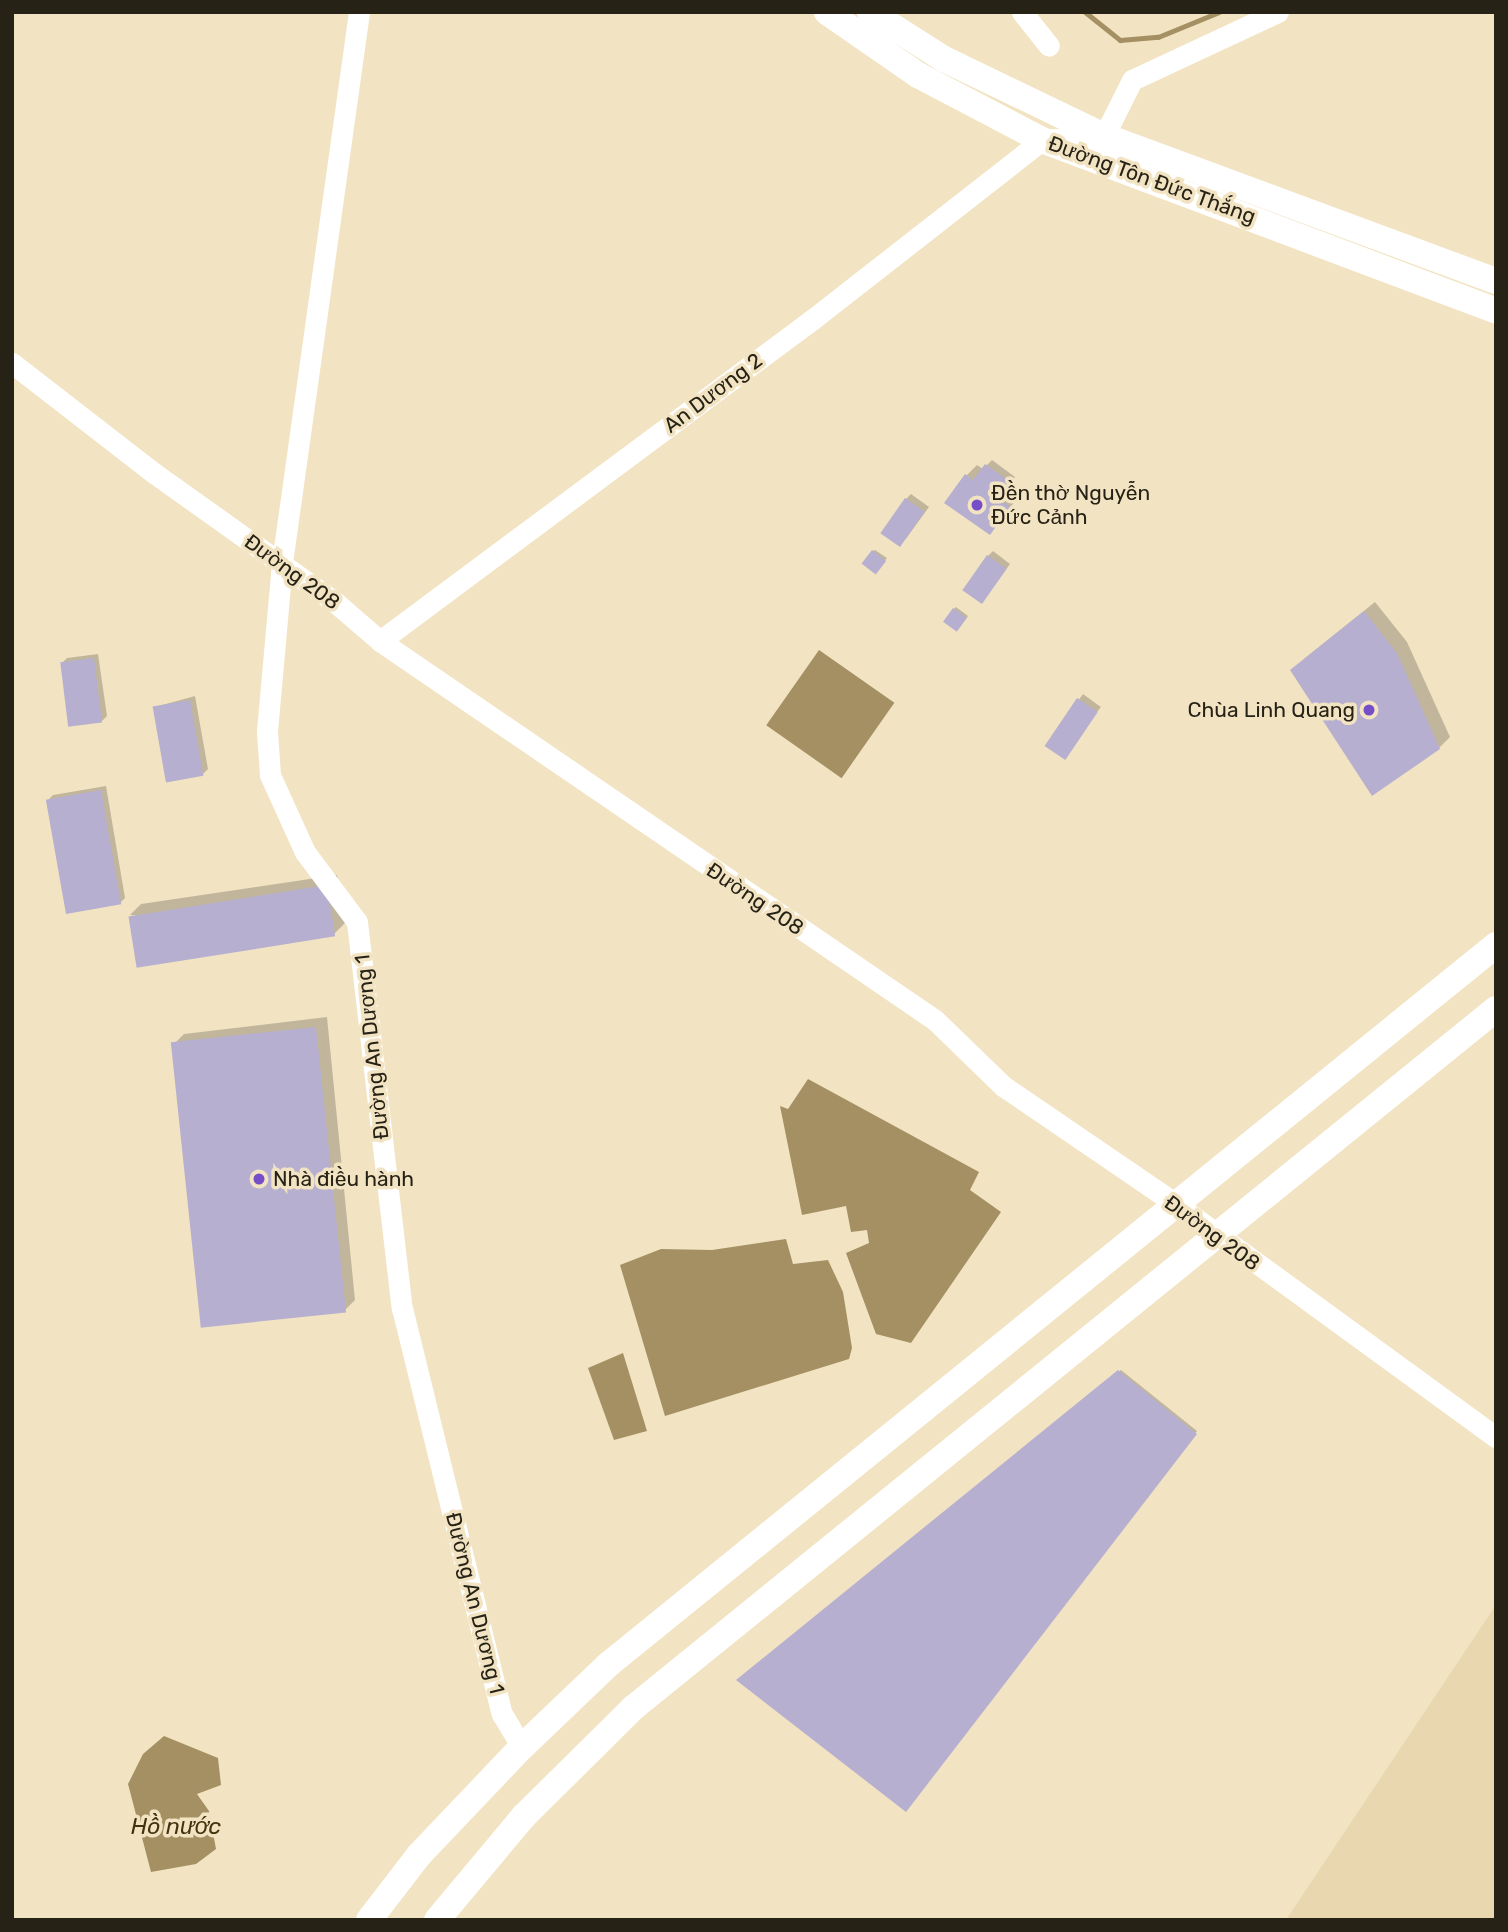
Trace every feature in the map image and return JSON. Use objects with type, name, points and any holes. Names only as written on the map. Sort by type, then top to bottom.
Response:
[{"type":"main road","name":"Đường Tôn Đức Thắng","points":[[827,12],[918,75],[1042,140],[1496,311]]},
{"type":"main road","name":"Đường Tôn Đức Thắng","points":[[870,12],[944,59],[1104,136],[1496,281]]},
{"type":"main road","points":[[369,1920],[419,1855],[522,1747],[609,1664],[1496,945]]},
{"type":"main road","points":[[437,1920],[524,1816],[633,1708],[1496,1009]]},
{"type":"street","name":"Đường An Dương 1","points":[[359,12],[282,563],[267,732],[270,775],[305,852],[357,922],[402,1308],[502,1714],[522,1747]]},
{"type":"street","points":[[1022,12],[1049,46]]},
{"type":"street","points":[[1042,140],[1104,136],[1132,80],[1278,12]]},
{"type":"street","name":"An Dương 2","points":[[380,641],[802,327],[1042,140]]},
{"type":"street","name":"Đường 208","points":[[12,363],[154,473],[282,563],[380,641],[935,1020],[1003,1086],[1176,1204],[1496,1437]]},
{"type":"shaded area","points":[[1496,1605],[1496,1920],[1286,1920]]},
{"type":"water","points":[[819,650],[894,703],[842,778],[766,725]]},
{"type":"water","points":[[808,1079],[979,1172],[970,1190],[1001,1212],[911,1343],[876,1334],[846,1253],[869,1243],[867,1230],[851,1232],[846,1206],[802,1215],[780,1106],[788,1109]]},
{"type":"water","points":[[786,1239],[793,1264],[828,1260],[843,1292],[852,1348],[849,1359],[665,1416],[620,1265],[661,1249],[712,1250]]},
{"type":"water","points":[[623,1353],[647,1431],[614,1440],[588,1368]]},
{"type":"water","name":"Hồ nước","points":[[164,1736],[218,1758],[221,1785],[197,1794],[209,1811],[216,1849],[196,1864],[151,1872],[128,1784],[143,1754]]},
{"type":"building","name":"Đền thờ Nguyễn Đức Cảnh","points":[[985,464],[1012,483],[1000,499],[1010,507],[990,535],[944,503],[965,474],[973,480]]},
{"type":"building","points":[[905,498],[925,512],[900,547],[880,533]]},
{"type":"building","points":[[872,550],[886,561],[876,574],[862,563]]},
{"type":"building","points":[[987,555],[1007,569],[982,604],[962,590]]},
{"type":"building","points":[[953,608],[967,618],[957,632],[943,622]]},
{"type":"building","name":"Chùa Linh Quang","points":[[1364,611],[1397,653],[1440,749],[1372,796],[1290,670]]},
{"type":"building","points":[[94,658],[102,723],[68,727],[60,662]]},
{"type":"building","points":[[1077,698],[1098,712],[1065,760],[1045,746]]},
{"type":"building","points":[[190,700],[203,776],[166,782],[153,707]]},
{"type":"building","points":[[101,790],[121,904],[66,914],[46,800]]},
{"type":"building","points":[[327,885],[335,936],[137,968],[128,916]]},
{"type":"building","name":"Nhà điều hành","points":[[316,1027],[346,1312],[201,1328],[171,1042]]},
{"type":"building","points":[[1118,1370],[1197,1434],[906,1812],[736,1680]]},
{"type":"waterway","points":[[1085,12],[1120,40],[1158,37],[1219,12]]},
{"type":"place","name":"Đền thờ Nguyễn Đức Cảnh","points":[[977,505]]},
{"type":"place","name":"Chùa Linh Quang","points":[[1369,710]]},
{"type":"place","name":"Nhà điều hành","points":[[259,1179]]}]
